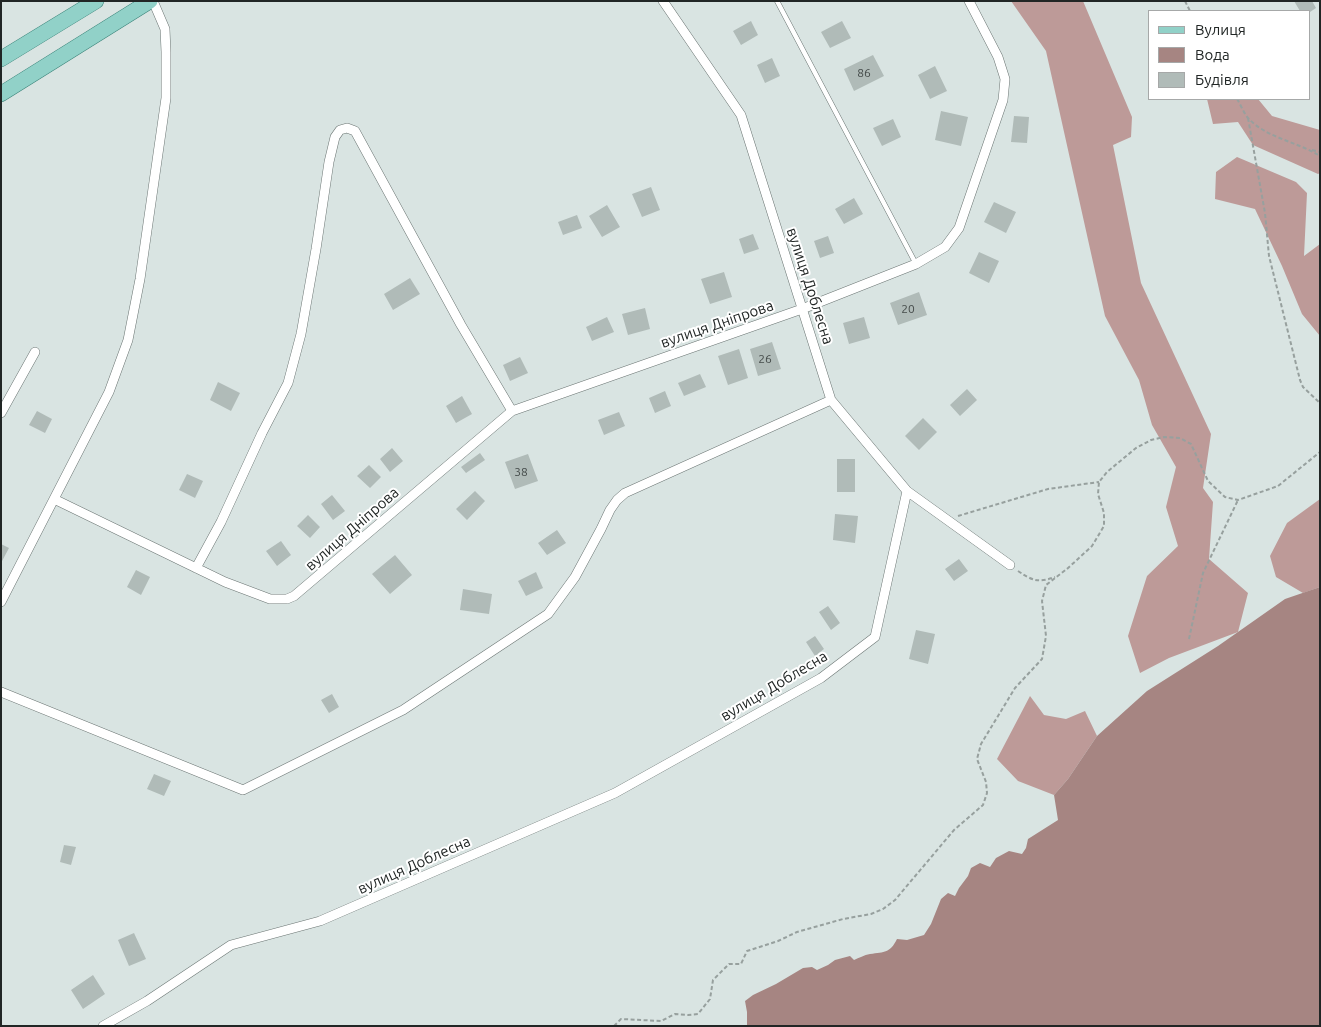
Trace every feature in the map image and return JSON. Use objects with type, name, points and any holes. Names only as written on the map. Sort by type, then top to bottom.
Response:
[{"type":"main road","points":[[1,59],[96,1]]},
{"type":"main road","points":[[1,94],[151,1]]},
{"type":"street","points":[[2,600],[109,392],[128,340],[140,279],[166,98],[165,29],[151,1]]},
{"type":"street","name":"вулиця Доблесна","points":[[104,1026],[147,1001],[231,945],[320,921],[615,793],[821,678],[875,637],[907,491],[831,400],[741,115],[663,1]]},
{"type":"street","name":"вулиця Дніпрова","points":[[196,568],[225,582],[270,598],[288,599],[294,596],[512,411],[802,309],[916,264],[946,248],[959,228],[1003,100],[1005,79],[998,57],[970,1]]},
{"type":"street","points":[[54,499],[196,568],[221,522],[262,433],[288,383],[302,324],[316,249],[329,162],[335,137],[340,130],[347,128],[355,131],[461,324],[512,411]]},
{"type":"street","points":[[1,413],[35,352]]},
{"type":"street","points":[[1,692],[243,790],[403,710],[548,614],[575,577],[610,510],[625,493],[831,400]]},
{"type":"street","points":[[907,491],[1010,565]]},
{"type":"lane","points":[[777,1],[916,264]]},
{"type":"path","points":[[1238,100],[1248,118],[1262,130],[1320,152]]},
{"type":"path","points":[[1248,118],[1265,213],[1269,256],[1300,380],[1303,387],[1320,403]]},
{"type":"path","points":[[1309,149],[1320,156]]},
{"type":"path","points":[[614,1026],[621,1019],[661,1021],[675,1014],[698,1014],[710,999],[713,980],[729,964],[741,964],[748,951],[797,932],[883,910],[895,900],[954,830],[983,805],[987,793],[986,782],[977,759],[981,744],[1015,688],[1042,659],[1046,636],[1042,601],[1046,585],[1092,546],[1104,526],[1104,513],[1098,494],[1099,482],[1106,472],[1136,448],[1151,440],[1164,437],[1180,438],[1191,444],[1208,481],[1225,497],[1238,500],[1278,486],[1320,452]]},
{"type":"path","points":[[946,519],[1048,489],[1099,482]]},
{"type":"path","points":[[1188,639],[1202,573],[1238,500]]},
{"type":"path","points":[[1010,565],[1031,580],[1044,581],[1055,577],[1068,568]]},
{"type":"shaded area","points":[[1011,1],[1083,1],[1132,117],[1131,137],[1113,145],[1141,283],[1211,434],[1203,488],[1213,502],[1209,559],[1248,593],[1238,632],[1169,658],[1140,673],[1128,636],[1147,576],[1178,546],[1166,507],[1176,467],[1152,425],[1139,380],[1105,316],[1046,51]]},
{"type":"shaded area","points":[[1207,100],[1259,100],[1272,116],[1320,130],[1320,173],[1318,174],[1253,145],[1238,122],[1213,124]]},
{"type":"shaded area","points":[[1237,157],[1296,182],[1307,193],[1304,256],[1320,244],[1320,336],[1302,314],[1255,209],[1215,199],[1216,172]]},
{"type":"shaded area","points":[[1320,499],[1320,587],[1303,593],[1276,577],[1270,556],[1287,523]]},
{"type":"shaded area","points":[[1030,696],[1044,715],[1066,719],[1085,711],[1097,736],[1068,779],[1054,795],[1018,781],[997,759]]},
{"type":"water","points":[[1320,587],[1320,1026],[747,1026],[745,1001],[803,968],[812,967],[817,970],[835,960],[850,956],[854,960],[868,954],[883,952],[892,947],[897,939],[907,940],[924,935],[931,924],[941,899],[948,893],[955,896],[971,868],[980,863],[990,867],[996,858],[1009,851],[1022,854],[1028,839],[1058,820],[1054,795],[1068,779],[1097,736],[1147,691],[1218,646],[1285,599]]},
{"type":"building","points":[[1294,1],[1312,1],[1316,8],[1311,11],[1299,10]]},
{"type":"building","points":[[751,21],[758,35],[741,45],[733,31]]},
{"type":"building","points":[[842,21],[851,38],[830,48],[821,32]]},
{"type":"building","points":[[873,55],[884,76],[854,91],[844,69]]},
{"type":"building","points":[[772,58],[780,76],[765,83],[757,65]]},
{"type":"building","points":[[935,66],[947,91],[930,99],[918,75]]},
{"type":"building","points":[[941,111],[968,117],[961,146],[935,140]]},
{"type":"building","points":[[1014,116],[1029,117],[1027,143],[1011,142]]},
{"type":"building","points":[[893,119],[901,137],[882,146],[873,128]]},
{"type":"building","points":[[651,187],[660,210],[642,217],[632,194]]},
{"type":"building","points":[[854,198],[863,214],[844,224],[835,209]]},
{"type":"building","points":[[994,202],[1016,212],[1006,233],[984,222]]},
{"type":"building","points":[[607,205],[620,227],[602,237],[589,216]]},
{"type":"building","points":[[577,215],[582,228],[563,235],[558,222]]},
{"type":"building","points":[[753,234],[759,249],[744,254],[739,239]]},
{"type":"building","points":[[828,236],[834,253],[820,258],[814,241]]},
{"type":"building","points":[[979,252],[999,261],[989,283],[969,273]]},
{"type":"building","points":[[724,272],[732,297],[710,304],[701,279]]},
{"type":"building","points":[[410,278],[420,294],[393,310],[384,294]]},
{"type":"building","points":[[919,292],[927,315],[898,325],[890,303]]},
{"type":"building","points":[[645,308],[650,329],[628,335],[622,314]]},
{"type":"building","points":[[607,317],[614,332],[592,341],[586,327]]},
{"type":"building","points":[[864,317],[870,338],[849,344],[843,323]]},
{"type":"building","points":[[772,342],[781,369],[758,376],[750,349]]},
{"type":"building","points":[[739,349],[748,378],[728,385],[718,356]]},
{"type":"building","points":[[520,357],[528,373],[510,381],[503,365]]},
{"type":"building","points":[[700,374],[706,387],[684,396],[678,383]]},
{"type":"building","points":[[218,382],[240,393],[231,411],[210,400]]},
{"type":"building","points":[[967,389],[977,400],[960,416],[950,405]]},
{"type":"building","points":[[665,391],[671,406],[655,413],[649,398]]},
{"type":"building","points":[[462,396],[472,414],[456,423],[446,406]]},
{"type":"building","points":[[37,411],[52,419],[45,433],[29,425]]},
{"type":"building","points":[[619,412],[625,426],[604,435],[598,420]]},
{"type":"building","points":[[923,418],[937,432],[919,450],[905,436]]},
{"type":"building","points":[[392,448],[403,461],[390,472],[380,459]]},
{"type":"building","points":[[480,453],[485,460],[466,473],[461,467]]},
{"type":"building","points":[[528,454],[538,481],[515,489],[505,462]]},
{"type":"building","points":[[837,459],[855,459],[855,492],[837,492]]},
{"type":"building","points":[[369,465],[381,477],[370,488],[357,476]]},
{"type":"building","points":[[187,474],[203,481],[195,498],[179,490]]},
{"type":"building","points":[[475,491],[485,501],[467,520],[456,509]]},
{"type":"building","points":[[332,495],[345,511],[333,520],[321,504]]},
{"type":"building","points":[[835,514],[858,516],[855,543],[833,540]]},
{"type":"building","points":[[308,515],[320,527],[310,538],[297,526]]},
{"type":"building","points":[[557,530],[566,543],[547,555],[538,543]]},
{"type":"building","points":[[281,541],[291,555],[277,566],[266,551]]},
{"type":"building","points":[[1,544],[9,548],[1,563]]},
{"type":"building","points":[[395,555],[412,575],[390,594],[372,574]]},
{"type":"building","points":[[959,559],[968,571],[954,581],[945,569]]},
{"type":"building","points":[[136,570],[150,577],[141,595],[127,587]]},
{"type":"building","points":[[536,572],[543,588],[526,596],[518,581]]},
{"type":"building","points":[[463,589],[492,594],[489,614],[460,610]]},
{"type":"building","points":[[828,606],[840,623],[831,630],[819,612]]},
{"type":"building","points":[[916,630],[935,634],[928,664],[909,659]]},
{"type":"building","points":[[815,636],[824,649],[815,656],[806,642]]},
{"type":"building","points":[[332,694],[339,707],[329,713],[321,700]]},
{"type":"building","points":[[154,774],[171,781],[164,796],[147,789]]},
{"type":"building","points":[[64,845],[76,847],[71,865],[60,862]]},
{"type":"building","points":[[134,933],[146,959],[129,966],[118,940]]},
{"type":"building","points":[[93,975],[105,994],[83,1009],[71,990]]}]
